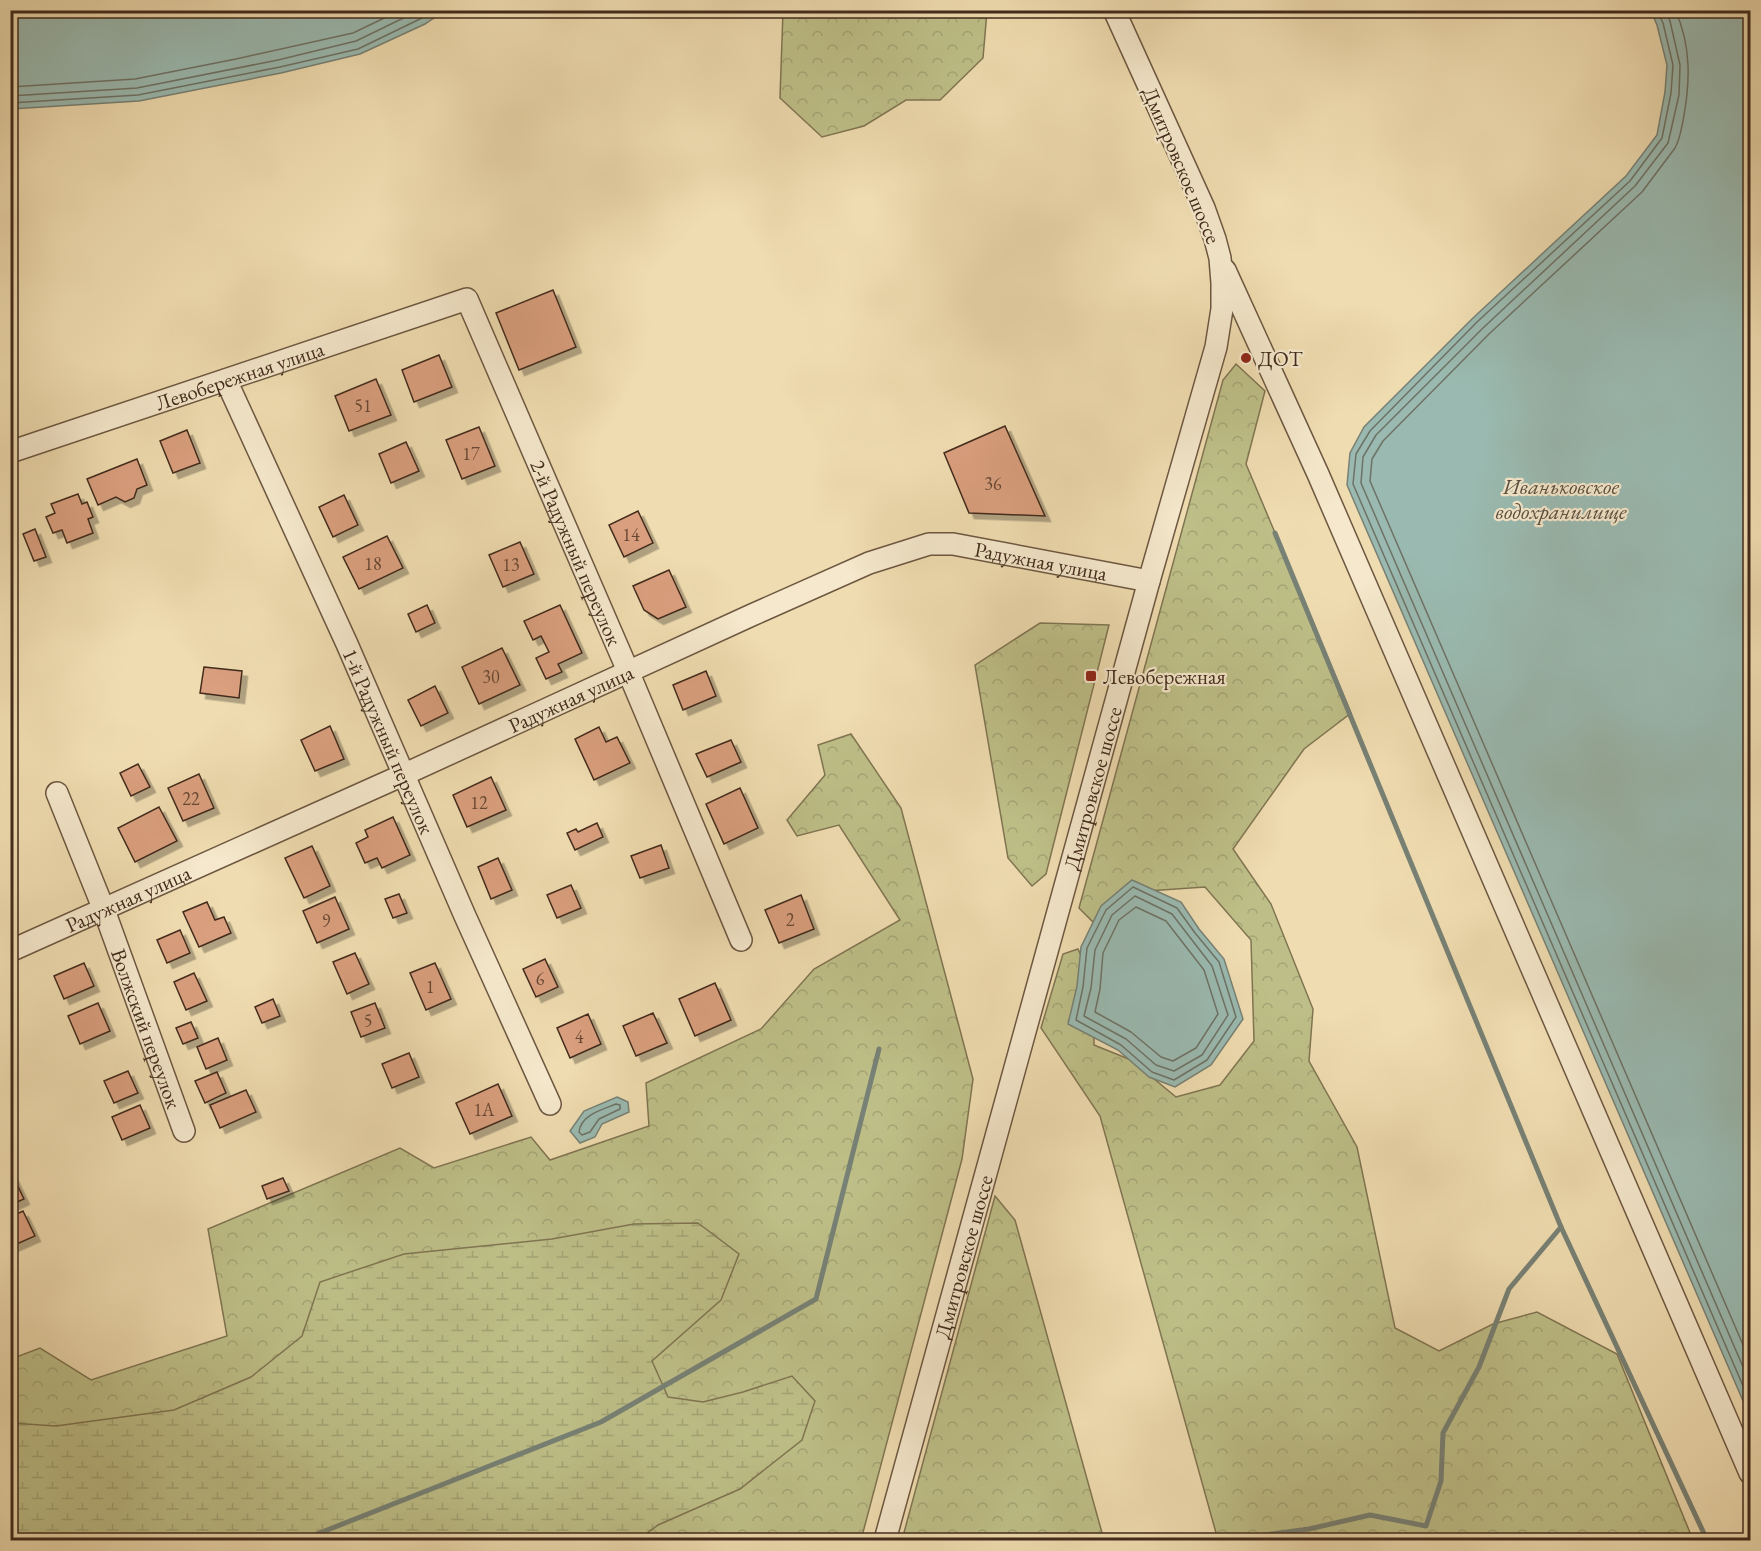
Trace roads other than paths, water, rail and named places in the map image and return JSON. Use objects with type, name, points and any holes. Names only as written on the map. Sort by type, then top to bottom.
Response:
[{"type":"street","name":"Дмитровское шоссе","points":[[885,1540],[1149,581],[1216,347],[1222,309],[1220,258],[1204,208],[1114,10]]},
{"type":"street","points":[[1220,258],[1318,474],[1750,1473]]},
{"type":"street","name":"Левобережная улица","points":[[10,452],[467,299]]},
{"type":"street","name":"2-й Радужный переулок","points":[[467,299],[628,671],[741,940]]},
{"type":"street","name":"1-й Радужный переулок","points":[[226,380],[347,644],[550,1104]]},
{"type":"street","name":"Радужная улица","points":[[10,951],[869,563],[929,544],[953,544],[1149,581]]},
{"type":"street","name":"Волжский переулок","points":[[57,793],[104,910],[184,1131]]},
{"type":"water","points":[[11,10],[444,11],[425,24],[360,54],[281,73],[139,101],[11,109]]},
{"type":"water","name":"Иваньковское водохранилище","points":[[1651,11],[1750,11],[1750,1417],[1347,485],[1350,453],[1364,427],[1473,318],[1626,176],[1657,135],[1665,92],[1667,65]]},
{"type":"water","points":[[1132,880],[1181,902],[1199,929],[1224,959],[1243,1019],[1211,1065],[1175,1087],[1149,1077],[1118,1050],[1068,1024],[1077,986],[1081,947],[1101,906]]},
{"type":"water","points":[[617,1097],[628,1102],[629,1112],[602,1124],[595,1137],[580,1143],[570,1131],[584,1111]]},
{"type":"waterway","points":[[1275,533],[1561,1227],[1707,1540]]},
{"type":"waterway","points":[[302,1540],[601,1422],[816,1299],[879,1049]]},
{"type":"waterway","points":[[1227,1540],[1309,1529],[1370,1515],[1426,1526],[1441,1481],[1443,1433],[1479,1367],[1509,1289],[1561,1227]]},
{"type":"place","name":"ДОТ","points":[[1246,358]]},
{"type":"place","name":"Левобережная","points":[[1091,676]]}]
